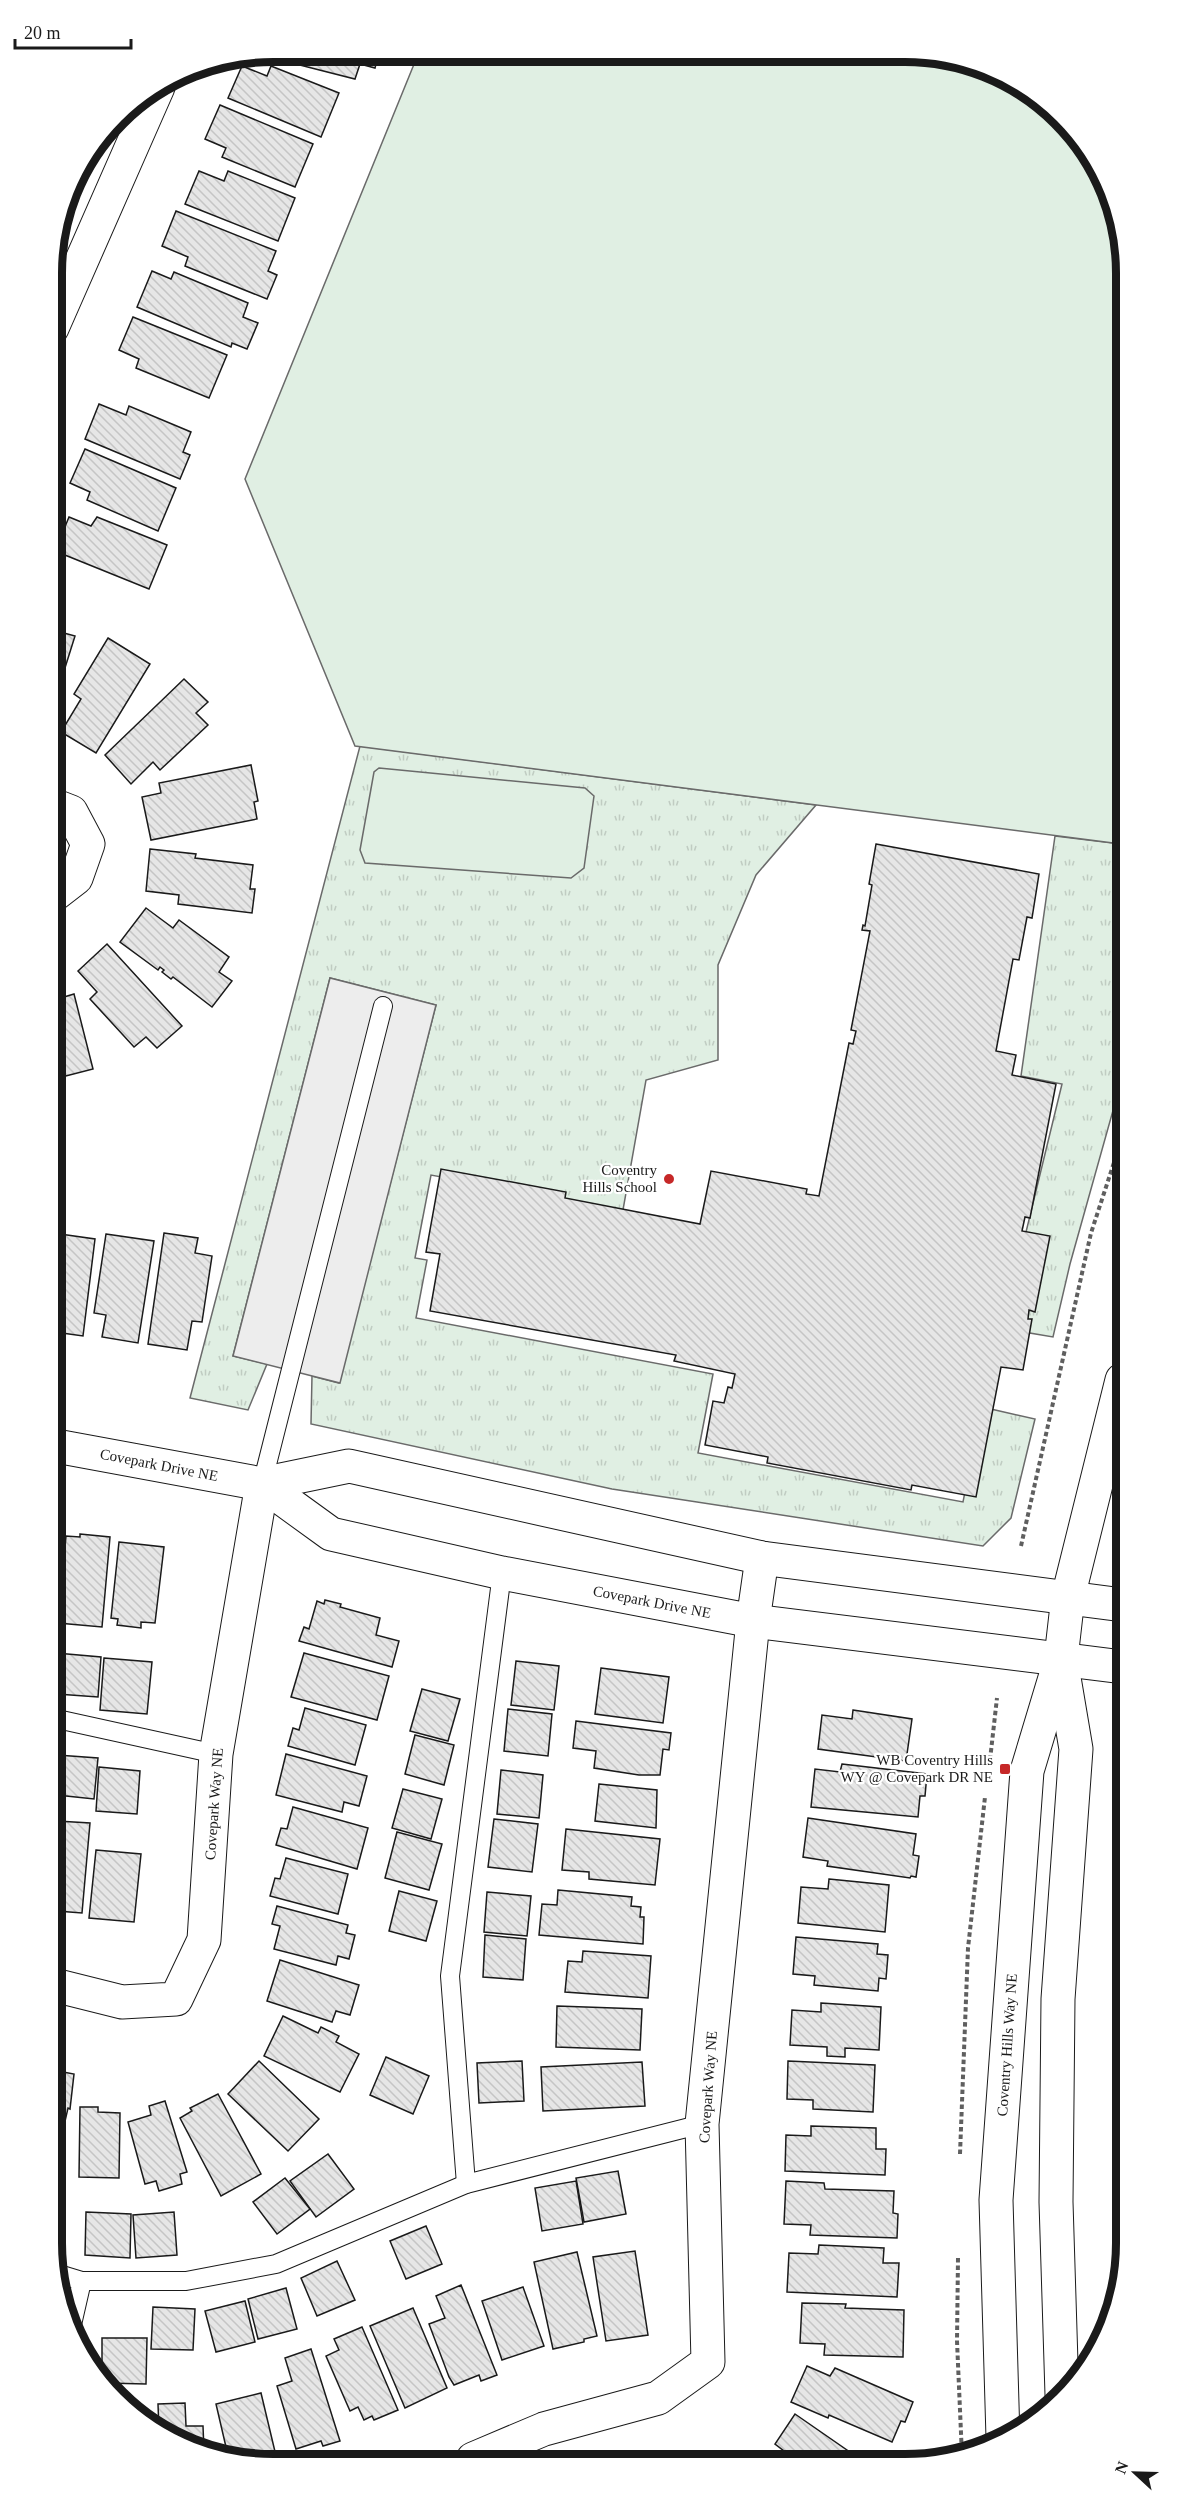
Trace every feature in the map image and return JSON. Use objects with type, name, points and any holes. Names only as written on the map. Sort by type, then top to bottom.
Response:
[{"type":"street","points":[[62,305],[153,98]]},
{"type":"street","points":[[62,808],[71,812],[88,844],[76,878],[62,889]]},
{"type":"street","name":"Coventry Hills Way NE","points":[[1004,2429],[996,2188],[1028,1771],[1061,1658],[1068,1597],[1115,1406]]},
{"type":"street","name":"Covepark Drive NE","points":[[62,1447],[262,1485],[349,1466],[762,1558],[1014,1593],[1115,1604]]},
{"type":"street","name":"Covepark Drive NE","points":[[262,1485],[331,1534],[502,1574],[753,1621],[1115,1666]]},
{"type":"street","name":"Covepark Way NE","points":[[62,1987],[122,2002],[176,1999],[204,1940],[216,1754],[262,1485]]},
{"type":"street","name":"Covepark Way NE","points":[[485,2454],[544,2429],[658,2398],[708,2362],[702,2124],[753,1621],[762,1558]]},
{"type":"street","name":"Coventry Hills Way NE","points":[[1061,1658],[1076,1749],[1058,1999],[1056,2202],[1062,2384]]},
{"type":"lane","points":[[262,1485],[383,1006]]},
{"type":"lane","points":[[466,2184],[450,1976],[502,1574]]},
{"type":"lane","points":[[62,1720],[216,1754]]},
{"type":"lane","points":[[64,2276],[82,2281],[186,2281],[276,2264],[466,2184],[702,2124]]},
{"type":"lane","points":[[74,2314],[82,2281]]},
{"type":"path","points":[[1022,1546],[1091,1233],[1116,1158]]},
{"type":"green space","points":[[415,62],[918,62],[959,69],[998,83],[1022,97],[1044,114],[1080,155],[1094,179],[1104,205],[1114,245],[1116,272],[1116,843],[355,746],[245,479]]},
{"type":"green space","points":[[360,746],[816,805],[756,875],[718,965],[718,1060],[646,1080],[623,1210],[431,1175],[415,1258],[427,1260],[416,1318],[713,1374],[698,1453],[963,1502],[982,1407],[1035,1419],[1011,1518],[983,1546],[612,1489],[311,1424],[312,1376],[339,1383],[436,1005],[330,978],[233,1356],[267,1364],[248,1410],[190,1398]]},
{"type":"green space","points":[[379,768],[585,788],[594,796],[584,868],[571,878],[365,863],[360,850],[374,772]]},
{"type":"green space","points":[[1055,836],[1116,843],[1116,1101],[1070,1264],[1053,1337],[1024,1332],[1026,1232],[1062,1084],[1021,1076]]},
{"type":"shaded area","points":[[330,978],[436,1005],[340,1383],[233,1356]]},
{"type":"building","points":[[288,62],[376,62],[375,68],[360,64],[355,79]]},
{"type":"building","points":[[242,66],[267,76],[271,66],[339,93],[321,137],[228,98]]},
{"type":"building","points":[[220,105],[313,144],[295,187],[222,157],[226,148],[205,139]]},
{"type":"building","points":[[199,171],[224,181],[228,171],[295,198],[278,241],[185,204]]},
{"type":"building","points":[[176,211],[276,251],[268,271],[277,275],[267,299],[185,266],[188,257],[162,246]]},
{"type":"building","points":[[152,271],[171,279],[174,272],[248,303],[243,317],[258,323],[247,349],[232,343],[231,347],[137,307]]},
{"type":"building","points":[[133,317],[227,355],[209,398],[136,368],[139,359],[119,350]]},
{"type":"building","points":[[99,404],[126,415],[129,406],[191,432],[183,452],[190,455],[180,479],[85,439]]},
{"type":"building","points":[[85,449],[176,488],[158,531],[87,500],[90,492],[70,483]]},
{"type":"building","points":[[69,517],[91,526],[97,517],[167,545],[149,589],[62,554],[62,534]]},
{"type":"building","points":[[62,632],[75,636],[62,677]]},
{"type":"building","points":[[108,638],[150,664],[96,753],[62,733],[81,699],[74,694]]},
{"type":"building","points":[[184,679],[208,702],[196,713],[208,725],[160,770],[153,762],[131,784],[105,755]]},
{"type":"building","points":[[251,765],[258,801],[254,802],[257,819],[151,840],[142,797],[161,793],[159,783]]},
{"type":"building","points":[[876,844],[1039,874],[1032,918],[1027,917],[1019,960],[1013,959],[996,1051],[1016,1055],[1012,1075],[1056,1084],[1030,1218],[1025,1217],[1022,1231],[1050,1236],[1035,1312],[1029,1310],[1028,1319],[1032,1319],[1023,1370],[1001,1367],[976,1497],[912,1485],[911,1490],[767,1463],[768,1457],[705,1445],[713,1401],[724,1403],[728,1387],[732,1388],[735,1374],[674,1361],[676,1355],[430,1311],[440,1254],[426,1252],[441,1169],[566,1192],[565,1198],[700,1224],[711,1171],[807,1189],[806,1194],[819,1196],[849,1043],[853,1044],[856,1031],[851,1030],[870,931],[862,930],[863,925],[865,926],[872,885],[869,884]]},
{"type":"building","points":[[150,849],[196,854],[195,858],[253,865],[250,889],[255,889],[252,913],[178,904],[179,895],[146,891]]},
{"type":"building","points":[[146,908],[173,928],[179,920],[229,957],[219,972],[232,981],[212,1007],[173,977],[171,979],[162,972],[164,970],[160,967],[158,970],[120,942]]},
{"type":"building","points":[[107,944],[182,1026],[157,1048],[146,1037],[134,1047],[90,999],[97,992],[78,971]]},
{"type":"building","points":[[62,988],[64,997],[74,994],[93,1069],[62,1077]]},
{"type":"building","points":[[164,1233],[198,1238],[195,1253],[212,1256],[202,1322],[192,1321],[187,1350],[148,1344]]},
{"type":"building","points":[[62,1234],[95,1239],[83,1336],[62,1333]]},
{"type":"building","points":[[106,1234],[154,1241],[138,1343],[102,1337],[106,1315],[94,1313]]},
{"type":"building","points":[[80,1534],[110,1537],[102,1627],[62,1623],[62,1580],[66,1536],[80,1537]]},
{"type":"building","points":[[119,1542],[164,1547],[155,1623],[141,1622],[141,1628],[117,1625],[118,1619],[111,1618]]},
{"type":"building","points":[[325,1600],[341,1604],[340,1607],[380,1618],[376,1635],[399,1641],[392,1667],[299,1641],[304,1627],[309,1629],[317,1601],[324,1604]]},
{"type":"building","points":[[304,1653],[389,1676],[377,1720],[291,1697]]},
{"type":"building","points":[[62,1654],[101,1657],[98,1697],[62,1694]]},
{"type":"building","points":[[104,1658],[152,1662],[147,1714],[100,1710]]},
{"type":"building","points":[[516,1661],[559,1666],[554,1710],[511,1705]]},
{"type":"building","points":[[601,1668],[669,1677],[663,1723],[595,1714]]},
{"type":"building","points":[[422,1689],[460,1699],[448,1741],[410,1731]]},
{"type":"building","points":[[305,1708],[366,1725],[355,1765],[288,1746],[293,1728],[299,1730]]},
{"type":"building","points":[[508,1709],[552,1714],[548,1756],[504,1751]]},
{"type":"building","points":[[853,1710],[912,1719],[906,1761],[818,1749],[822,1715],[852,1719]]},
{"type":"building","points":[[576,1721],[671,1733],[669,1750],[663,1749],[660,1775],[639,1775],[594,1768],[596,1751],[573,1748]]},
{"type":"building","points":[[415,1735],[454,1745],[444,1785],[405,1774]]},
{"type":"building","points":[[286,1754],[367,1776],[359,1806],[344,1802],[342,1812],[276,1795]]},
{"type":"building","points":[[62,1755],[98,1758],[94,1799],[62,1796]]},
{"type":"building","points":[[842,1764],[927,1774],[925,1796],[920,1796],[918,1817],[811,1807],[815,1769],[840,1772]]},
{"type":"building","points":[[99,1767],[140,1771],[137,1814],[96,1811]]},
{"type":"building","points":[[501,1770],[543,1775],[539,1818],[497,1814]]},
{"type":"building","points":[[599,1784],[657,1790],[656,1828],[595,1821]]},
{"type":"building","points":[[403,1789],[442,1799],[431,1839],[392,1828]]},
{"type":"building","points":[[293,1807],[368,1828],[357,1869],[276,1845],[281,1828],[287,1829]]},
{"type":"building","points":[[808,1818],[916,1834],[913,1855],[919,1856],[916,1877],[827,1866],[828,1861],[803,1857]]},
{"type":"building","points":[[494,1819],[538,1824],[532,1872],[488,1867]]},
{"type":"building","points":[[62,1821],[90,1823],[82,1913],[62,1911]]},
{"type":"building","points":[[566,1829],[660,1839],[655,1885],[589,1879],[589,1872],[562,1870]]},
{"type":"building","points":[[397,1832],[442,1844],[429,1890],[385,1878]]},
{"type":"building","points":[[96,1850],[141,1854],[134,1922],[89,1918]]},
{"type":"building","points":[[286,1858],[348,1874],[338,1914],[270,1896],[275,1878],[280,1879]]},
{"type":"building","points":[[829,1879],[889,1885],[885,1932],[798,1923],[801,1887],[828,1889]]},
{"type":"building","points":[[558,1890],[632,1897],[631,1906],[641,1907],[640,1917],[644,1917],[643,1944],[539,1935],[542,1904],[557,1905]]},
{"type":"building","points":[[399,1891],[437,1901],[426,1941],[389,1931]]},
{"type":"building","points":[[487,1892],[531,1896],[527,1936],[484,1932]]},
{"type":"building","points":[[277,1906],[348,1925],[346,1933],[355,1935],[349,1959],[338,1956],[336,1965],[274,1949],[280,1926],[272,1924]]},
{"type":"building","points":[[485,1935],[526,1939],[523,1980],[483,1977]]},
{"type":"building","points":[[796,1937],[878,1944],[877,1954],[888,1955],[886,1979],[879,1978],[878,1991],[814,1985],[815,1976],[793,1974]]},
{"type":"building","points":[[583,1951],[651,1956],[648,1998],[565,1992],[568,1961],[582,1962]]},
{"type":"building","points":[[280,1960],[359,1985],[350,2015],[336,2011],[332,2022],[267,2001]]},
{"type":"building","points":[[821,2003],[881,2007],[879,2050],[845,2048],[845,2057],[827,2056],[827,2047],[790,2045],[792,2010],[821,2012]]},
{"type":"building","points":[[557,2006],[642,2009],[640,2050],[556,2047]]},
{"type":"building","points":[[283,2016],[318,2033],[321,2027],[339,2036],[336,2042],[359,2054],[340,2092],[264,2056]]},
{"type":"building","points":[[386,2057],[429,2076],[413,2114],[370,2095]]},
{"type":"building","points":[[259,2061],[319,2119],[288,2151],[228,2094]]},
{"type":"building","points":[[522,2061],[524,2101],[479,2103],[477,2063]]},
{"type":"building","points":[[788,2061],[875,2065],[873,2112],[813,2109],[813,2100],[787,2099]]},
{"type":"building","points":[[642,2062],[645,2106],[543,2111],[541,2067]]},
{"type":"building","points":[[62,2072],[74,2074],[70,2109],[68,2108],[62,2134]]},
{"type":"building","points":[[218,2094],[261,2174],[221,2196],[180,2118],[192,2111],[190,2108]]},
{"type":"building","points":[[165,2101],[187,2172],[180,2174],[182,2184],[159,2191],[156,2181],[145,2184],[128,2122],[151,2115],[149,2106]]},
{"type":"building","points":[[80,2107],[98,2107],[98,2112],[120,2113],[119,2178],[79,2177]]},
{"type":"building","points":[[811,2126],[876,2128],[876,2149],[886,2149],[885,2175],[785,2171],[786,2135],[811,2136]]},
{"type":"building","points":[[328,2154],[354,2189],[316,2217],[290,2181]]},
{"type":"building","points":[[618,2171],[626,2214],[584,2222],[576,2178]]},
{"type":"building","points":[[285,2178],[310,2209],[277,2234],[253,2202]]},
{"type":"building","points":[[576,2181],[583,2224],[542,2231],[535,2188]]},
{"type":"building","points":[[786,2181],[824,2183],[825,2189],[894,2191],[893,2213],[898,2214],[897,2238],[810,2235],[811,2225],[784,2224]]},
{"type":"building","points":[[86,2212],[131,2214],[130,2258],[85,2255]]},
{"type":"building","points":[[174,2212],[177,2255],[136,2258],[133,2215]]},
{"type":"building","points":[[426,2226],[442,2264],[406,2279],[390,2241]]},
{"type":"building","points":[[819,2245],[884,2248],[883,2263],[899,2263],[897,2297],[787,2292],[789,2253],[818,2254]]},
{"type":"building","points":[[635,2251],[648,2335],[606,2341],[593,2257]]},
{"type":"building","points":[[577,2252],[597,2336],[584,2339],[584,2342],[553,2349],[534,2262]]},
{"type":"building","points":[[337,2261],[355,2300],[317,2316],[301,2278]]},
{"type":"building","points":[[461,2285],[497,2375],[481,2381],[479,2375],[454,2385],[429,2324],[445,2318],[436,2296]]},
{"type":"building","points":[[523,2287],[544,2346],[502,2360],[482,2301]]},
{"type":"building","points":[[286,2288],[297,2329],[258,2339],[248,2299]]},
{"type":"building","points":[[245,2301],[255,2342],[216,2352],[205,2311]]},
{"type":"building","points":[[802,2303],[846,2304],[845,2308],[904,2310],[903,2357],[824,2355],[825,2344],[800,2343]]},
{"type":"building","points":[[153,2307],[195,2309],[193,2350],[151,2349]]},
{"type":"building","points":[[413,2308],[447,2388],[405,2408],[370,2326]]},
{"type":"building","points":[[362,2327],[398,2410],[374,2420],[372,2416],[364,2420],[358,2407],[350,2411],[326,2356],[339,2350],[334,2339]]},
{"type":"building","points":[[102,2338],[147,2338],[146,2384],[115,2383],[102,2367]]},
{"type":"building","points":[[311,2349],[340,2441],[323,2446],[321,2441],[296,2449],[277,2386],[292,2381],[285,2358]]},
{"type":"building","points":[[807,2366],[830,2376],[835,2368],[913,2402],[905,2422],[901,2421],[892,2442],[829,2415],[828,2418],[791,2402]]},
{"type":"building","points":[[261,2393],[276,2454],[226,2448],[216,2404]]},
{"type":"building","points":[[185,2403],[186,2426],[203,2426],[204,2441],[179,2432],[159,2420],[158,2404]]},
{"type":"building","points":[[795,2414],[853,2454],[788,2454],[775,2444]]},
{"type":"place","name":"Coventry Hills School","points":[[669,1179]]},
{"type":"place","name":"WB Coventry Hills WY @ Covepark DR NE","points":[[1005,1769]]}]
